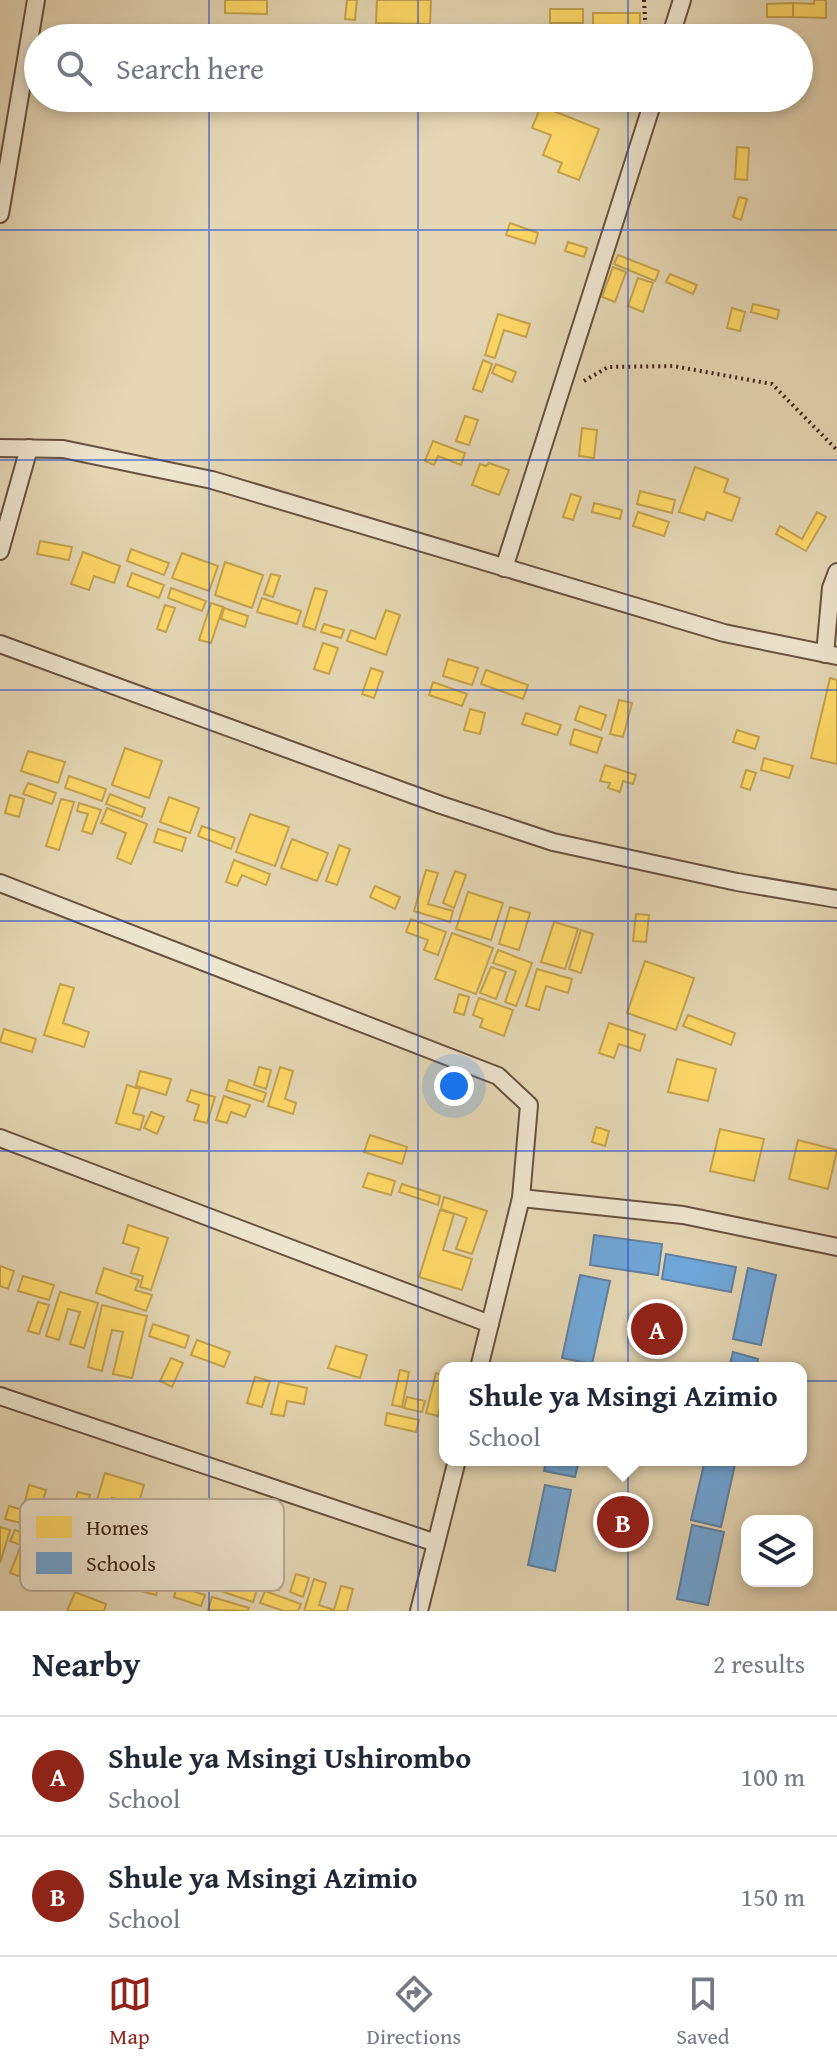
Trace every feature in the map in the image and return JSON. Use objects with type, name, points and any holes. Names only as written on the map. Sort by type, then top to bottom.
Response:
[{"type":"street","points":[[32,24],[36,0]]},
{"type":"street","points":[[674,24],[682,0]]},
{"type":"street","points":[[0,214],[24,71]]},
{"type":"street","points":[[504,568],[650,112]]},
{"type":"street","points":[[0,448],[63,449],[212,480],[724,633],[831,655],[831,588],[837,572]]},
{"type":"street","points":[[0,551],[29,448]]},
{"type":"street","points":[[0,644],[441,805],[553,842],[737,882],[837,899]]},
{"type":"street","points":[[0,883],[498,1076],[529,1105],[521,1198],[480,1362]]},
{"type":"street","points":[[0,1138],[490,1324]]},
{"type":"street","points":[[521,1198],[683,1215],[837,1247]]},
{"type":"street","points":[[0,1396],[436,1543]]},
{"type":"street","points":[[419,1611],[455,1466]]},
{"type":"path","points":[[644,0],[645,24]]},
{"type":"path","points":[[561,394],[608,367],[673,366],[772,384],[837,450]]},
{"type":"building: Homes","points":[[225,0],[267,0],[267,14],[225,13]]},
{"type":"building: Homes","points":[[347,0],[357,0],[355,20],[345,19]]},
{"type":"building: Homes","points":[[377,0],[431,0],[430,24],[376,23]]},
{"type":"building: Homes","points":[[814,0],[826,0],[826,18],[793,17],[793,3],[814,4]]},
{"type":"building: Homes","points":[[793,3],[793,17],[767,17],[767,4]]},
{"type":"building: Homes","points":[[550,9],[583,9],[583,23],[550,23]]},
{"type":"building: Homes","points":[[593,13],[640,13],[640,24],[593,24]]},
{"type":"building: Homes","points":[[539,112],[556,112],[599,129],[579,180],[558,172],[562,163],[543,155],[551,135],[532,128]]},
{"type":"building: Homes","points":[[737,147],[749,148],[747,180],[735,179]]},
{"type":"building: Homes","points":[[739,197],[747,199],[741,220],[733,217]]},
{"type":"building: Homes","points":[[510,223],[538,233],[535,244],[506,235]]},
{"type":"building: Homes","points":[[568,242],[587,248],[584,257],[565,251]]},
{"type":"building: Homes","points":[[618,255],[659,271],[655,281],[614,264]]},
{"type":"building: Homes","points":[[613,267],[626,272],[615,302],[602,297]]},
{"type":"building: Homes","points":[[670,274],[697,285],[693,294],[666,282]]},
{"type":"building: Homes","points":[[638,278],[653,283],[643,312],[628,306]]},
{"type":"building: Homes","points":[[753,304],[779,310],[777,319],[751,312]]},
{"type":"building: Homes","points":[[732,308],[745,312],[740,331],[727,328]]},
{"type":"building: Homes","points":[[498,314],[530,324],[526,337],[504,330],[495,358],[485,355]]},
{"type":"building: Homes","points":[[483,360],[492,364],[482,392],[473,389]]},
{"type":"building: Homes","points":[[496,364],[516,372],[512,382],[492,373]]},
{"type":"building: Homes","points":[[465,416],[478,420],[469,445],[456,441]]},
{"type":"building: Homes","points":[[582,428],[597,430],[594,458],[579,456]]},
{"type":"building: Homes","points":[[433,441],[465,453],[461,465],[438,456],[434,465],[425,461]]},
{"type":"building: Homes","points":[[489,463],[509,470],[499,495],[472,485],[480,464],[486,466]]},
{"type":"building: Homes","points":[[695,467],[728,479],[724,492],[740,498],[732,521],[707,512],[704,520],[679,512]]},
{"type":"building: Homes","points":[[640,491],[675,500],[672,513],[637,504]]},
{"type":"building: Homes","points":[[571,494],[581,497],[573,520],[563,517]]},
{"type":"building: Homes","points":[[594,503],[622,510],[620,519],[592,512]]},
{"type":"building: Homes","points":[[638,512],[669,522],[664,536],[633,526]]},
{"type":"building: Homes","points":[[817,512],[826,517],[806,551],[776,534],[780,526],[802,539]]},
{"type":"building: Homes","points":[[40,541],[72,547],[69,560],[37,554]]},
{"type":"building: Homes","points":[[131,549],[169,563],[164,575],[127,561]]},
{"type":"building: Homes","points":[[83,552],[120,566],[114,583],[94,576],[89,590],[71,584]]},
{"type":"building: Homes","points":[[182,553],[218,566],[209,591],[172,578]]},
{"type":"building: Homes","points":[[225,562],[263,575],[252,608],[215,595]]},
{"type":"building: Homes","points":[[132,573],[164,585],[159,598],[127,586]]},
{"type":"building: Homes","points":[[271,574],[280,576],[273,597],[264,594]]},
{"type":"building: Homes","points":[[171,588],[206,601],[202,611],[168,598]]},
{"type":"building: Homes","points":[[315,588],[327,591],[315,630],[303,626]]},
{"type":"building: Homes","points":[[262,598],[301,611],[297,624],[257,612]]},
{"type":"building: Homes","points":[[211,603],[223,607],[211,643],[199,640]]},
{"type":"building: Homes","points":[[165,605],[175,608],[166,632],[157,629]]},
{"type":"building: Homes","points":[[224,608],[248,616],[245,627],[221,619]]},
{"type":"building: Homes","points":[[386,610],[400,615],[386,655],[347,641],[351,630],[375,639]]},
{"type":"building: Homes","points":[[324,624],[344,630],[341,638],[321,632]]},
{"type":"building: Homes","points":[[323,643],[338,648],[329,674],[314,669]]},
{"type":"building: Homes","points":[[448,659],[478,668],[472,685],[443,676]]},
{"type":"building: Homes","points":[[371,668],[383,672],[374,698],[362,694]]},
{"type":"building: Homes","points":[[486,670],[528,685],[523,699],[481,684]]},
{"type":"building: Homes","points":[[830,678],[837,680],[837,764],[811,758]]},
{"type":"building: Homes","points":[[433,682],[467,694],[462,706],[429,695]]},
{"type":"building: Homes","points":[[619,700],[632,703],[623,737],[610,734]]},
{"type":"building: Homes","points":[[580,706],[606,715],[601,730],[575,720]]},
{"type":"building: Homes","points":[[470,709],[485,713],[480,734],[464,730]]},
{"type":"building: Homes","points":[[526,713],[561,725],[557,735],[522,724]]},
{"type":"building: Homes","points":[[574,729],[602,738],[597,753],[570,744]]},
{"type":"building: Homes","points":[[737,730],[759,737],[755,749],[733,742]]},
{"type":"building: Homes","points":[[125,748],[162,761],[149,798],[112,785]]},
{"type":"building: Homes","points":[[28,751],[65,762],[58,783],[21,771]]},
{"type":"building: Homes","points":[[764,758],[793,766],[789,778],[761,770]]},
{"type":"building: Homes","points":[[605,765],[636,775],[633,784],[623,781],[620,792],[608,788],[610,783],[600,781]]},
{"type":"building: Homes","points":[[746,770],[756,773],[750,790],[741,787]]},
{"type":"building: Homes","points":[[69,776],[106,789],[102,801],[65,788]]},
{"type":"building: Homes","points":[[28,783],[56,793],[52,804],[23,794]]},
{"type":"building: Homes","points":[[110,794],[145,808],[142,817],[106,804]]},
{"type":"building: Homes","points":[[10,795],[24,799],[19,817],[5,813]]},
{"type":"building: Homes","points":[[169,797],[199,808],[190,833],[160,822]]},
{"type":"building: Homes","points":[[61,799],[74,802],[59,850],[46,846]]},
{"type":"building: Homes","points":[[79,803],[101,810],[92,834],[82,831],[88,814],[77,811]]},
{"type":"building: Homes","points":[[107,808],[147,824],[131,864],[117,858],[126,833],[101,823]]},
{"type":"building: Homes","points":[[250,814],[289,827],[275,866],[236,852]]},
{"type":"building: Homes","points":[[202,826],[235,838],[231,849],[198,836]]},
{"type":"building: Homes","points":[[158,829],[186,838],[182,851],[154,842]]},
{"type":"building: Homes","points":[[292,839],[328,853],[317,881],[281,868]]},
{"type":"building: Homes","points":[[339,845],[350,849],[337,885],[326,881]]},
{"type":"building: Homes","points":[[234,860],[270,874],[266,885],[242,875],[237,886],[226,882]]},
{"type":"building: Homes","points":[[426,870],[438,873],[428,904],[453,911],[450,922],[414,911]]},
{"type":"building: Homes","points":[[455,871],[466,875],[454,908],[443,903]]},
{"type":"building: Homes","points":[[375,886],[400,897],[395,909],[370,897]]},
{"type":"building: Homes","points":[[468,892],[503,903],[491,940],[456,929]]},
{"type":"building: Homes","points":[[510,907],[530,913],[519,950],[499,944]]},
{"type":"building: Homes","points":[[636,914],[649,915],[646,942],[633,941]]},
{"type":"building: Homes","points":[[411,919],[446,932],[438,955],[424,950],[428,940],[406,932]]},
{"type":"building: Homes","points":[[554,922],[578,929],[565,969],[541,962]]},
{"type":"building: Homes","points":[[581,930],[593,934],[581,973],[569,969]]},
{"type":"building: Homes","points":[[452,933],[493,948],[476,994],[435,979]]},
{"type":"building: Homes","points":[[498,950],[532,963],[516,1006],[505,1002],[516,971],[493,963]]},
{"type":"building: Homes","points":[[645,961],[694,978],[676,1030],[627,1013]]},
{"type":"building: Homes","points":[[491,967],[506,972],[496,999],[480,993]]},
{"type":"building: Homes","points":[[537,969],[572,979],[568,993],[546,986],[539,1010],[526,1006]]},
{"type":"building: Homes","points":[[60,984],[74,988],[63,1023],[89,1032],[84,1047],[44,1035]]},
{"type":"building: Homes","points":[[459,994],[469,997],[464,1015],[454,1012]]},
{"type":"building: Homes","points":[[479,998],[513,1010],[504,1036],[480,1027],[483,1019],[473,1015]]},
{"type":"building: Homes","points":[[688,1015],[735,1033],[731,1045],[683,1026]]},
{"type":"building: Homes","points":[[609,1023],[645,1035],[640,1051],[619,1044],[614,1058],[599,1053]]},
{"type":"building: Homes","points":[[4,1029],[36,1039],[32,1052],[0,1042]]},
{"type":"building: Homes","points":[[677,1059],[716,1069],[708,1101],[668,1092]]},
{"type":"building: Homes","points":[[259,1067],[271,1070],[266,1089],[254,1085]]},
{"type":"building: Homes","points":[[280,1067],[293,1071],[285,1099],[296,1103],[293,1114],[268,1106]]},
{"type":"building: Homes","points":[[140,1071],[171,1079],[166,1095],[136,1086]]},
{"type":"building: Homes","points":[[229,1080],[266,1093],[263,1102],[226,1090]]},
{"type":"building: Homes","points":[[127,1085],[140,1089],[133,1113],[144,1116],[140,1130],[116,1123]]},
{"type":"building: Homes","points":[[191,1090],[215,1097],[207,1123],[194,1120],[199,1105],[187,1101]]},
{"type":"building: Homes","points":[[224,1096],[250,1105],[245,1117],[231,1112],[227,1123],[216,1120]]},
{"type":"building: Homes","points":[[151,1112],[164,1117],[157,1134],[144,1128]]},
{"type":"building: Homes","points":[[596,1127],[609,1131],[605,1146],[592,1142]]},
{"type":"building: Homes","points":[[720,1129],[764,1139],[754,1181],[710,1171]]},
{"type":"building: Homes","points":[[370,1135],[407,1147],[402,1164],[364,1152]]},
{"type":"building: Homes","points":[[798,1140],[837,1150],[828,1189],[789,1179]]},
{"type":"building: Homes","points":[[368,1173],[395,1181],[391,1195],[363,1187]]},
{"type":"building: Homes","points":[[402,1184],[440,1196],[438,1205],[399,1192]]},
{"type":"building: Homes","points":[[444,1197],[487,1211],[472,1254],[456,1249],[467,1218],[441,1209]]},
{"type":"building: Homes","points":[[440,1210],[454,1214],[443,1250],[472,1259],[462,1290],[419,1277]]},
{"type":"building: Homes","points":[[128,1225],[168,1238],[151,1290],[140,1287],[143,1276],[131,1273],[139,1248],[123,1243]]},
{"type":"building: Homes","points":[[0,1266],[14,1271],[8,1289],[0,1286]]},
{"type":"building: Homes","points":[[104,1268],[139,1280],[135,1290],[152,1295],[146,1311],[96,1293]]},
{"type":"building: Homes","points":[[23,1276],[54,1285],[49,1300],[18,1291]]},
{"type":"building: Homes","points":[[60,1292],[98,1303],[84,1348],[70,1344],[80,1312],[68,1309],[59,1340],[46,1336]]},
{"type":"building: Homes","points":[[38,1302],[49,1305],[39,1334],[28,1331]]},
{"type":"building: Homes","points":[[102,1305],[147,1316],[132,1378],[113,1374],[123,1332],[112,1330],[102,1371],[88,1367]]},
{"type":"building: Homes","points":[[153,1324],[189,1336],[185,1348],[149,1336]]},
{"type":"building: Homes","points":[[197,1340],[230,1352],[224,1367],[191,1355]]},
{"type":"building: Homes","points":[[336,1346],[367,1355],[360,1378],[328,1368]]},
{"type":"building: Homes","points":[[171,1358],[183,1363],[172,1387],[160,1381]]},
{"type":"building: Homes","points":[[400,1370],[409,1372],[402,1407],[392,1405]]},
{"type":"building: Homes","points":[[436,1373],[439,1374],[439,1412],[438,1416],[426,1413]]},
{"type":"building: Homes","points":[[255,1377],[270,1381],[262,1407],[247,1403]]},
{"type":"building: Homes","points":[[279,1382],[307,1388],[304,1404],[287,1401],[284,1416],[271,1414]]},
{"type":"building: Homes","points":[[407,1397],[425,1401],[422,1412],[404,1408]]},
{"type":"building: Homes","points":[[387,1413],[419,1420],[416,1432],[385,1425]]},
{"type":"building: Homes","points":[[105,1473],[144,1485],[140,1499],[97,1499]]},
{"type":"building: Homes","points":[[29,1485],[46,1490],[44,1499],[26,1499]]},
{"type":"building: Homes","points":[[78,1492],[90,1495],[89,1499],[76,1499]]},
{"type":"building: Homes","points":[[9,1506],[20,1509],[20,1523],[5,1519]]},
{"type":"building: Homes","points":[[0,1527],[10,1530],[0,1563]]},
{"type":"building: Homes","points":[[15,1530],[20,1532],[20,1545],[10,1541]]},
{"type":"building: Homes","points":[[20,1548],[20,1576],[10,1573]]},
{"type":"building: Homes","points":[[296,1574],[309,1578],[303,1597],[290,1592]]},
{"type":"building: Homes","points":[[314,1579],[326,1583],[319,1605],[334,1610],[341,1586],[353,1589],[347,1611],[304,1611]]},
{"type":"building: Homes","points":[[176,1591],[205,1595],[201,1606],[174,1597]]},
{"type":"building: Homes","points":[[221,1591],[257,1591],[253,1602]]},
{"type":"building: Homes","points":[[265,1591],[301,1604],[298,1611],[284,1611],[260,1603]]},
{"type":"building: Homes","points":[[75,1592],[106,1604],[104,1611],[67,1611]]},
{"type":"building: Homes","points":[[212,1597],[249,1608],[248,1611],[208,1610]]},
{"type":"building: Schools","points":[[594,1235],[662,1244],[658,1275],[590,1265]]},
{"type":"building: Schools","points":[[666,1254],[736,1267],[731,1292],[662,1279]]},
{"type":"building: Schools","points":[[748,1268],[776,1275],[761,1345],[733,1339]]},
{"type":"building: Schools","points":[[580,1275],[610,1281],[592,1362],[562,1358]]},
{"type":"building: Schools","points":[[733,1352],[758,1359],[757,1362],[730,1362]]},
{"type":"building: Schools","points":[[545,1466],[578,1466],[575,1477],[544,1471]]},
{"type":"building: Schools","points":[[704,1466],[735,1466],[721,1527],[691,1520]]},
{"type":"building: Schools","points":[[545,1485],[571,1490],[555,1571],[528,1565]]},
{"type":"building: Schools","points":[[692,1525],[724,1532],[708,1605],[677,1599]]},
{"type":"place","name":"Shule ya Msingi Ushirombo","points":[[657,1329]]},
{"type":"place","name":"Shule ya Msingi Azimio","points":[[623,1522]]}]
